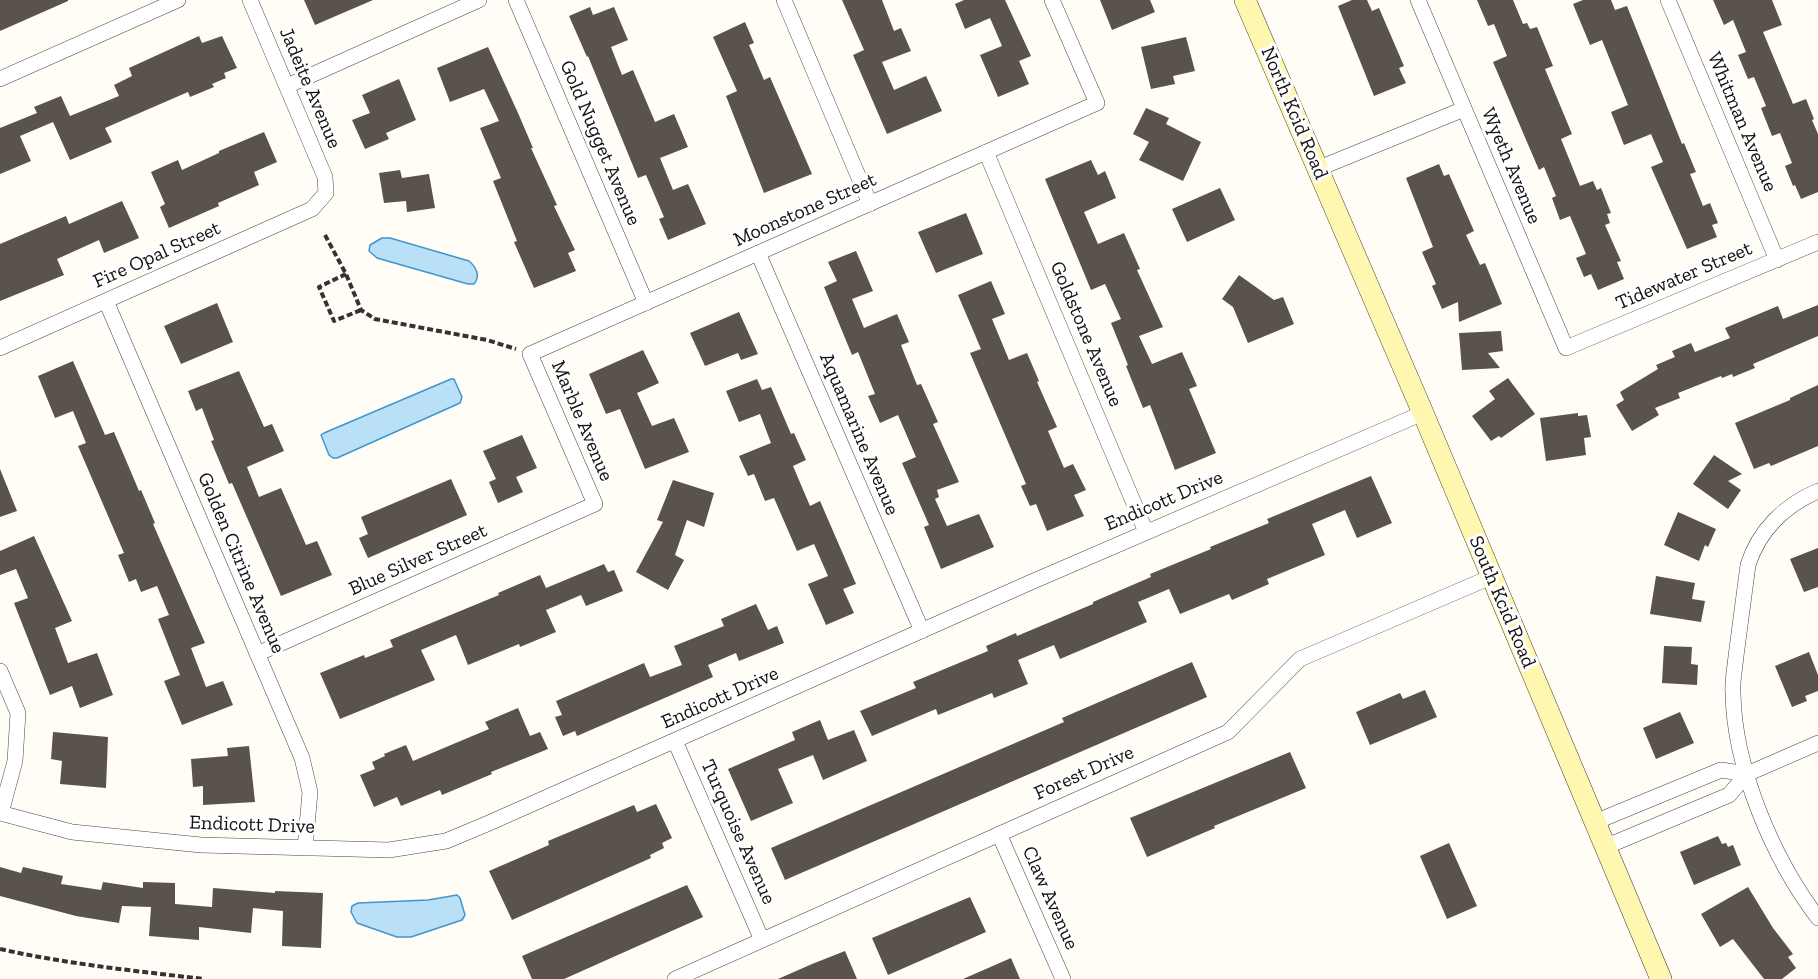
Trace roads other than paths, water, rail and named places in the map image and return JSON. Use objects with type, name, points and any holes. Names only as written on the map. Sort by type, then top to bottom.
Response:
[{"type":"street","points":[[0,79],[178,0]]},
{"type":"street","name":"Jadeite Avenue","points":[[250,0],[325,177],[326,193]]},
{"type":"street","points":[[287,86],[479,0]]},
{"type":"street","name":"Gold Nugget Avenue","points":[[516,0],[646,303]]},
{"type":"street","points":[[784,0],[870,204]]},
{"type":"street","name":"Moonstone Street","points":[[530,354],[1097,103],[1053,0]]},
{"type":"street","name":"North Kcid Road","points":[[1245,0],[1342,226]]},
{"type":"street","name":"Wyeth Avenue","points":[[1418,0],[1566,348]]},
{"type":"street","name":"Whitman Avenue","points":[[1668,0],[1777,260]]},
{"type":"street","points":[[1317,169],[1464,109]]},
{"type":"street","name":"Goldstone Avenue","points":[[986,152],[1146,532]]},
{"type":"street","name":"Fire Opal Street","points":[[0,348],[312,209],[326,193]]},
{"type":"street","name":"South Kcid Road","points":[[1342,226],[1661,979]]},
{"type":"street","name":"Tidewater Street","points":[[1566,348],[1818,242]]},
{"type":"street","name":"Aquamarine Avenue","points":[[758,253],[922,631]]},
{"type":"street","name":"Golden Citrine Avenue","points":[[106,301],[302,758],[310,792],[304,848]]},
{"type":"street","name":"Marble Avenue","points":[[530,354],[595,504]]},
{"type":"street","name":"Endicott Drive","points":[[1,813],[72,832],[201,845],[389,850],[446,841],[1146,532],[1423,413]]},
{"type":"street","points":[[1818,491],[1801,498],[1780,515],[1763,532],[1754,547],[1748,565],[1732,692],[1737,738],[1747,774],[1770,835],[1790,875],[1818,918]]},
{"type":"street","name":"Blue Silver Street","points":[[258,654],[595,504]]},
{"type":"street","name":"Forest Drive","points":[[680,978],[1228,732],[1300,659],[1491,576]]},
{"type":"street","points":[[0,671],[18,713],[15,761],[1,813]]},
{"type":"street","name":"Turquoise Avenue","points":[[675,741],[762,940]]},
{"type":"street","points":[[1605,847],[1729,795],[1747,774],[1818,743]]},
{"type":"street","points":[[1595,822],[1721,770],[1747,774]]},
{"type":"street","name":"Claw Avenue","points":[[999,834],[1063,979]]},
{"type":"water","points":[[382,238],[390,238],[469,261],[477,272],[476,281],[474,284],[468,284],[377,258],[369,251],[370,245]]},
{"type":"water","points":[[454,379],[462,397],[460,403],[337,458],[329,455],[321,435],[324,433]]},
{"type":"water","points":[[457,895],[465,915],[462,920],[411,937],[397,937],[357,923],[351,912],[352,906],[358,903],[428,900]]}]
